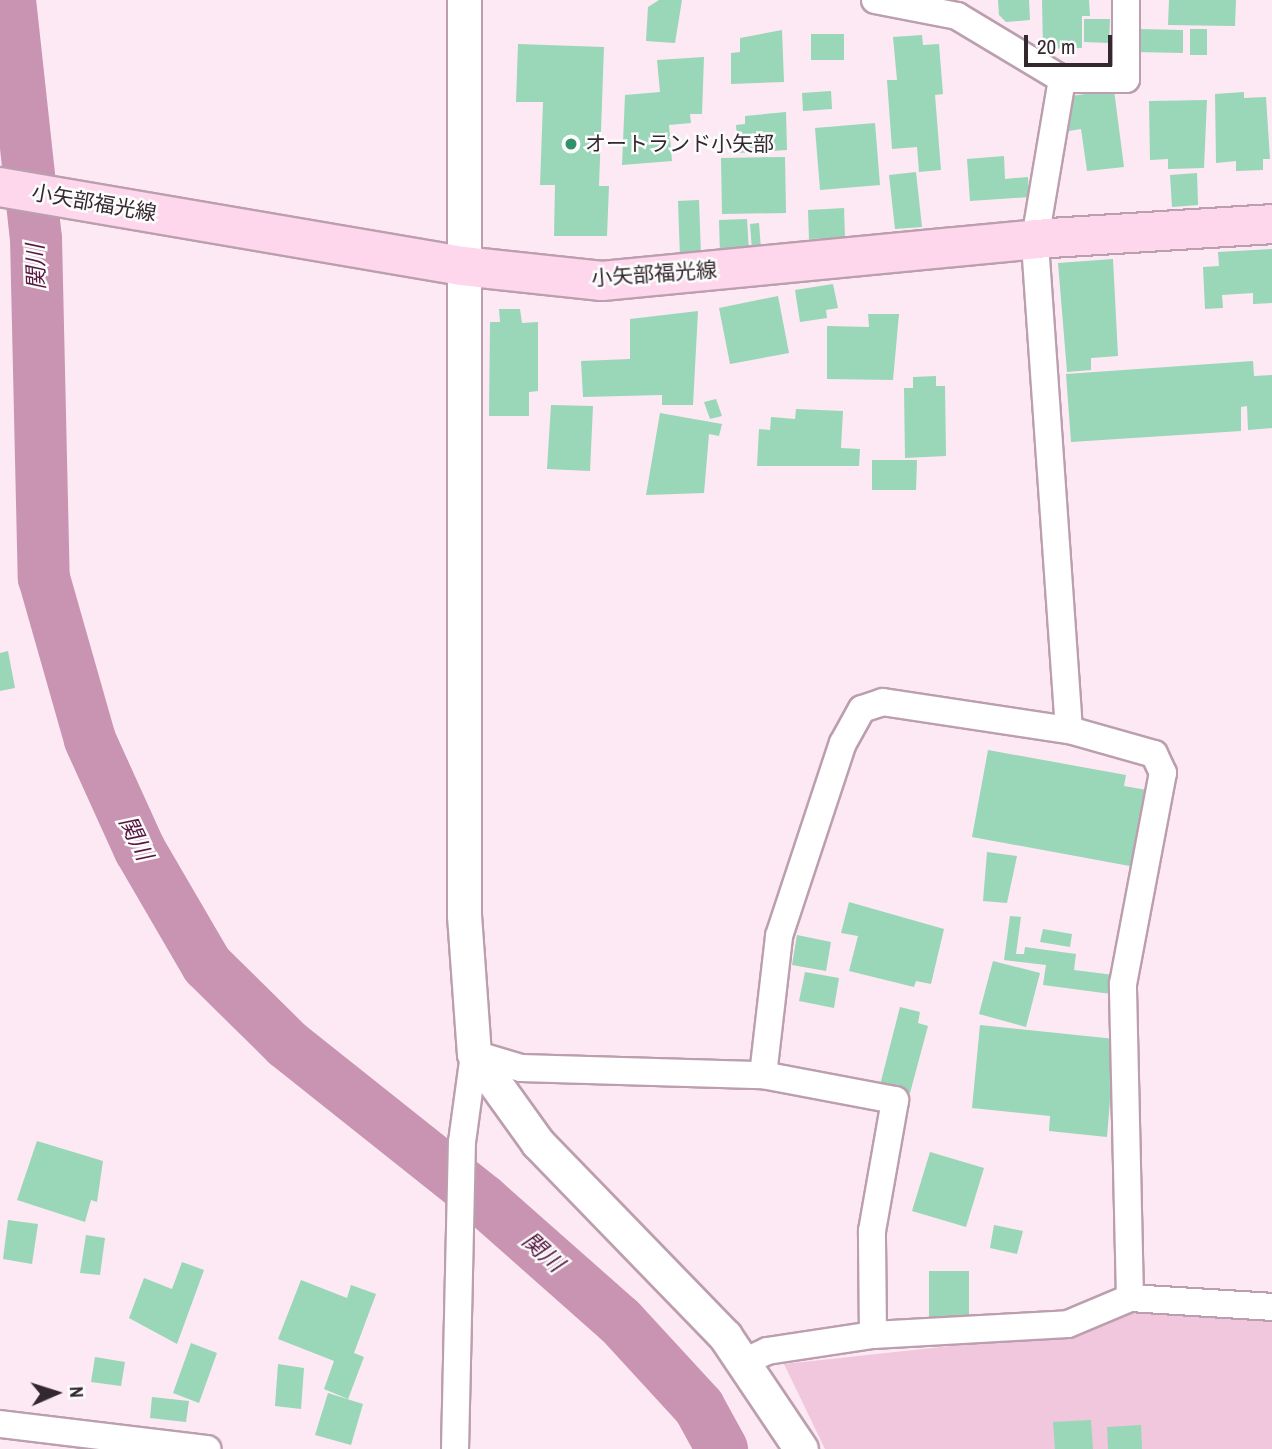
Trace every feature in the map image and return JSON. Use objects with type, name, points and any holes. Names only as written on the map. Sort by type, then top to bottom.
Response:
[{"type":"main road","name":"小矢部福光線","points":[[0,187],[462,266],[602,281],[1035,239],[1272,224]]},
{"type":"street","points":[[455,1449],[462,1142],[474,1054],[464,915],[464,0]]},
{"type":"street","points":[[875,0],[957,8],[1062,79],[1126,79],[1126,0]]},
{"type":"street","points":[[1062,79],[1035,239],[1069,730]]},
{"type":"street","points":[[762,1075],[779,936],[843,743],[862,709],[883,702],[1069,730],[1154,754],[1163,773],[1123,984],[1130,1298]]},
{"type":"street","points":[[474,1054],[520,1068],[762,1075],[895,1100],[872,1231],[873,1335]]},
{"type":"street","points":[[474,1054],[538,1143],[672,1276],[746,1361],[801,1449]]},
{"type":"street","points":[[746,1361],[767,1351],[873,1335],[1068,1324],[1130,1298],[1272,1307]]},
{"type":"street","points":[[0,1424],[207,1449]]},
{"type":"shaded area","points":[[1125,1300],[1272,1314],[1272,1449],[825,1449],[784,1364],[1061,1334]]},
{"type":"building","points":[[659,0],[682,0],[675,43],[646,41],[648,7]]},
{"type":"building","points":[[998,0],[1029,0],[1030,20],[1006,22],[999,15]]},
{"type":"building","points":[[1042,0],[1089,0],[1090,16],[1082,16],[1082,48],[1043,49]]},
{"type":"building","points":[[1169,0],[1236,0],[1235,26],[1168,25]]},
{"type":"building","points":[[1084,19],[1110,19],[1109,43],[1084,42]]},
{"type":"building","points":[[1138,29],[1183,30],[1183,53],[1137,52]]},
{"type":"building","points":[[1190,29],[1207,29],[1207,55],[1190,55]]},
{"type":"building","points":[[782,30],[784,82],[731,84],[731,53],[740,52],[740,38]]},
{"type":"building","points":[[811,34],[844,34],[844,60],[811,60]]},
{"type":"building","points":[[922,35],[923,45],[939,44],[943,94],[935,95],[941,170],[919,172],[917,147],[892,149],[887,80],[897,80],[893,37]]},
{"type":"building","name":"オートランド小矢部","points":[[518,44],[604,47],[599,186],[609,186],[607,236],[554,236],[555,185],[540,185],[543,102],[516,102]]},
{"type":"building","points":[[704,57],[702,114],[690,114],[691,123],[669,125],[672,161],[622,165],[625,95],[660,92],[657,60]]},
{"type":"building","points":[[1114,90],[1124,167],[1087,171],[1081,129],[1069,131],[1071,96]]},
{"type":"building","points":[[831,91],[832,109],[803,111],[802,93]]},
{"type":"building","points":[[1244,92],[1244,98],[1266,97],[1270,159],[1263,159],[1263,170],[1236,171],[1236,161],[1216,163],[1215,94]]},
{"type":"building","points":[[1207,100],[1204,168],[1168,169],[1168,159],[1150,160],[1149,101]]},
{"type":"building","points":[[786,112],[787,150],[738,153],[736,125],[745,124],[745,116]]},
{"type":"building","points":[[875,123],[880,185],[820,190],[815,128]]},
{"type":"building","points":[[1004,156],[1005,179],[1028,177],[1029,197],[970,201],[967,159]]},
{"type":"building","points":[[785,157],[786,213],[722,214],[721,158]]},
{"type":"building","points":[[916,172],[922,227],[895,229],[889,175]]},
{"type":"building","points":[[1197,173],[1198,205],[1172,207],[1170,175]]},
{"type":"building","points":[[699,200],[701,256],[680,257],[678,201]]},
{"type":"building","points":[[844,208],[845,238],[809,239],[808,210]]},
{"type":"building","points":[[747,219],[749,251],[720,254],[719,220]]},
{"type":"building","points":[[759,223],[761,249],[752,250],[750,224]]},
{"type":"building","points":[[1272,249],[1272,303],[1253,304],[1253,293],[1222,295],[1223,308],[1205,309],[1203,267],[1219,266],[1218,252]]},
{"type":"building","points":[[1113,259],[1118,356],[1091,358],[1091,370],[1067,372],[1058,263]]},
{"type":"building","points":[[833,284],[838,308],[826,310],[827,318],[800,322],[795,290]]},
{"type":"building","points":[[778,296],[789,353],[730,364],[719,308]]},
{"type":"building","points":[[499,309],[520,309],[522,323],[538,322],[538,391],[529,392],[529,416],[489,416],[490,322],[500,322]]},
{"type":"building","points":[[698,311],[693,405],[662,405],[662,395],[583,397],[581,361],[630,359],[630,319]]},
{"type":"building","points":[[868,314],[899,314],[893,380],[827,379],[827,326],[869,327]]},
{"type":"building","points":[[1253,361],[1254,376],[1272,375],[1272,428],[1248,430],[1247,406],[1241,407],[1241,431],[1071,442],[1066,374]]},
{"type":"building","points":[[936,376],[936,386],[945,386],[946,456],[905,458],[904,388],[913,388],[913,377]]},
{"type":"building","points":[[716,399],[722,416],[710,419],[704,402]]},
{"type":"building","points":[[551,405],[593,406],[590,471],[547,469]]},
{"type":"building","points":[[796,409],[843,411],[841,448],[860,449],[859,466],[757,466],[759,429],[770,430],[771,417],[795,419]]},
{"type":"building","points":[[660,413],[722,424],[719,436],[709,434],[704,493],[646,495]]},
{"type":"building","points":[[872,460],[917,460],[916,490],[872,490]]},
{"type":"building","points":[[8,651],[15,688],[0,691],[0,653]]},
{"type":"building","points":[[988,750],[1126,775],[1124,786],[1147,790],[1135,867],[972,837]]},
{"type":"building","points":[[987,852],[1017,856],[1007,903],[983,901]]},
{"type":"building","points":[[849,902],[944,929],[931,984],[916,981],[914,987],[849,971],[858,936],[841,933]]},
{"type":"building","points":[[1010,916],[1021,917],[1016,954],[1024,954],[1025,947],[1076,954],[1074,970],[1114,975],[1111,994],[1043,985],[1046,965],[1004,960]]},
{"type":"building","points":[[1043,929],[1072,934],[1070,947],[1040,942]]},
{"type":"building","points":[[797,935],[831,942],[826,971],[792,965]]},
{"type":"building","points":[[993,961],[1040,973],[1026,1027],[979,1014]]},
{"type":"building","points":[[805,972],[839,978],[834,1008],[799,1001]]},
{"type":"building","points":[[900,1007],[920,1012],[918,1023],[928,1026],[910,1093],[880,1085]]},
{"type":"building","points":[[980,1025],[1115,1039],[1107,1137],[1049,1131],[1050,1116],[972,1108]]},
{"type":"building","points":[[37,1141],[103,1161],[97,1202],[91,1200],[85,1222],[17,1200]]},
{"type":"building","points":[[930,1152],[984,1168],[966,1227],[912,1211]]},
{"type":"building","points":[[8,1220],[38,1224],[32,1264],[3,1259]]},
{"type":"building","points":[[994,1225],[1023,1231],[1017,1254],[990,1248]]},
{"type":"building","points":[[86,1235],[105,1238],[100,1275],[80,1273]]},
{"type":"building","points":[[182,1262],[204,1270],[177,1344],[129,1318],[144,1278],[172,1289]]},
{"type":"building","points":[[929,1271],[969,1271],[969,1320],[929,1321]]},
{"type":"building","points":[[301,1280],[347,1298],[351,1285],[376,1294],[354,1353],[364,1357],[348,1399],[324,1389],[334,1361],[278,1339]]},
{"type":"building","points":[[191,1343],[217,1353],[199,1403],[173,1393]]},
{"type":"building","points":[[95,1357],[125,1362],[121,1386],[91,1382]]},
{"type":"building","points":[[278,1364],[304,1368],[301,1409],[275,1406]]},
{"type":"building","points":[[328,1393],[363,1404],[351,1445],[315,1435]]},
{"type":"building","points":[[152,1397],[189,1401],[186,1422],[150,1418]]},
{"type":"building","points":[[1091,1420],[1093,1449],[1055,1449],[1053,1422]]},
{"type":"building","points":[[1141,1425],[1142,1449],[1108,1449],[1107,1427]]},
{"type":"waterway","name":"関川","points":[[10,0],[36,238],[44,578],[90,740],[140,850],[207,965],[287,1044],[483,1200],[620,1321],[699,1407],[722,1449]]},
{"type":"place","name":"オートランド小矢部","points":[[571,144]]}]
